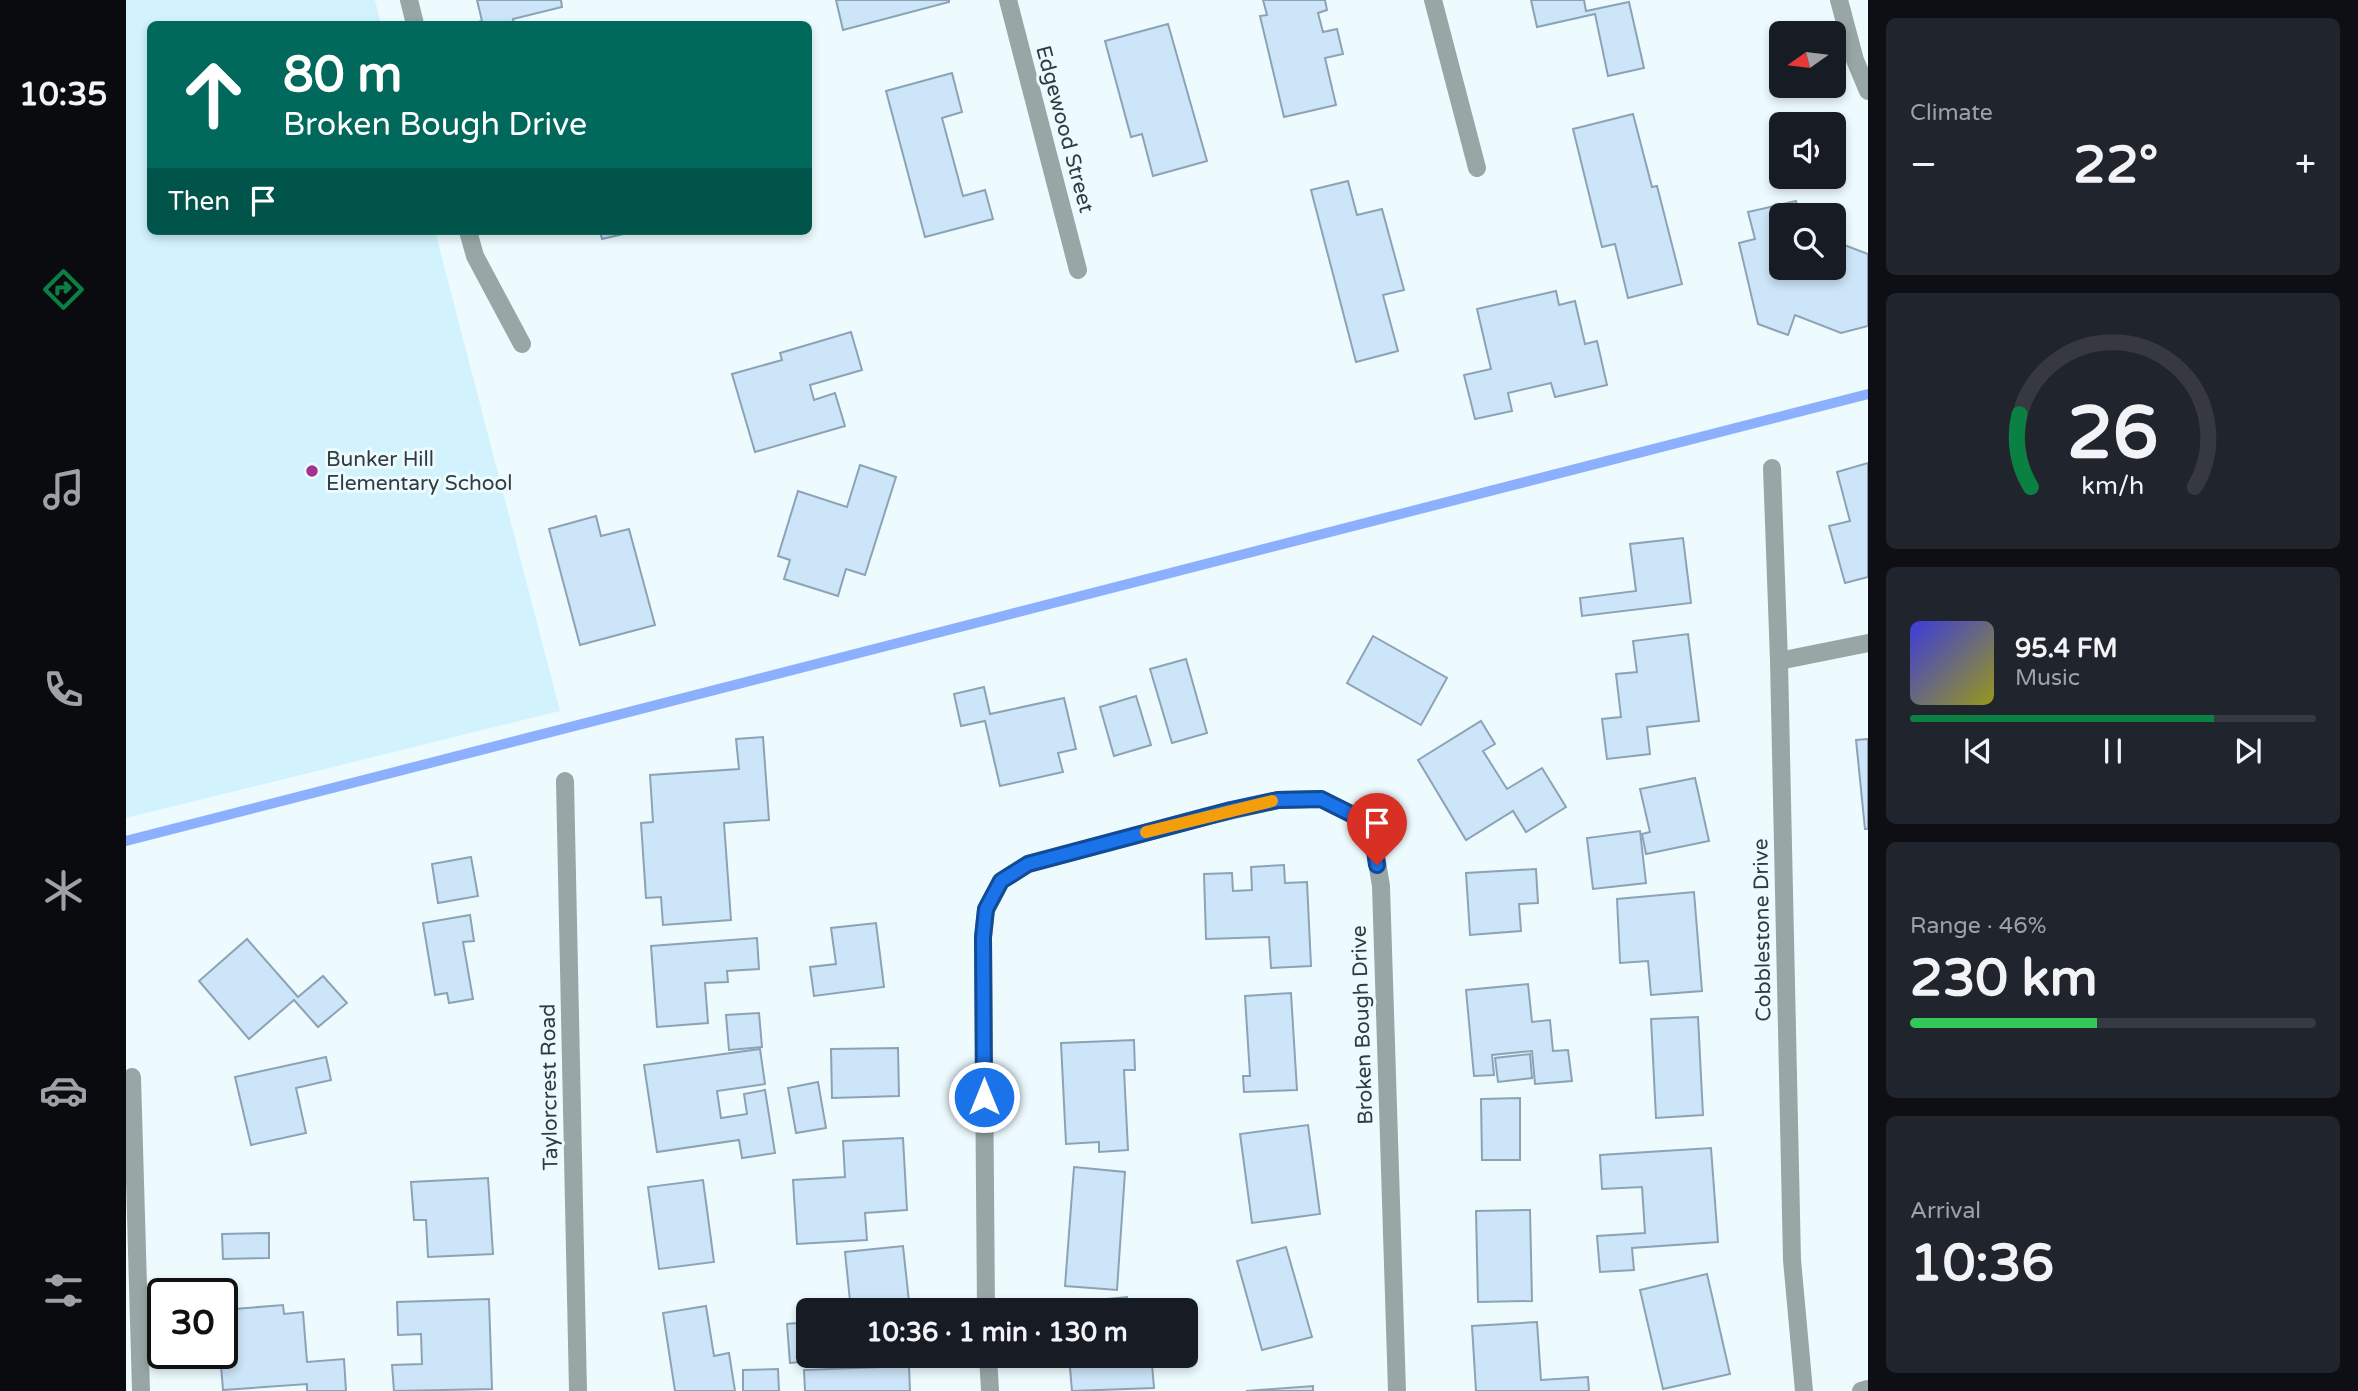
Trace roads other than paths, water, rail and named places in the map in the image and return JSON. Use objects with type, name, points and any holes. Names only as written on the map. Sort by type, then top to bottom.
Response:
[{"type":"street","points":[[409,0],[414,21]]},
{"type":"street","name":"Edgewood Street","points":[[1008,0],[1078,270]]},
{"type":"street","points":[[1433,0],[1477,168]]},
{"type":"street","points":[[1839,0],[1855,60],[1868,91]]},
{"type":"street","points":[[469,235],[475,256],[522,344]]},
{"type":"street","name":"Cobblestone Drive","points":[[1772,468],[1779,661],[1792,1260],[1804,1391]]},
{"type":"street","points":[[1779,661],[1868,643]]},
{"type":"street","name":"Taylorcrest Road","points":[[565,781],[578,1391]]},
{"type":"street","name":"Broken Bough Drive","points":[[986,1298],[983,937],[986,909],[1001,881],[1028,864],[1168,827],[1278,800],[1321,799],[1353,815],[1374,844],[1381,886],[1397,1391]]},
{"type":"street","points":[[132,1077],[141,1391]]},
{"type":"street","points":[[989,1368],[990,1391]]},
{"type":"street","points":[[1861,1391],[1868,1389]]},
{"type":"waterway","points":[[126,841],[1868,394]]},
{"type":"place","name":"Bunker Hill Elementary School","points":[[312,471]]}]
